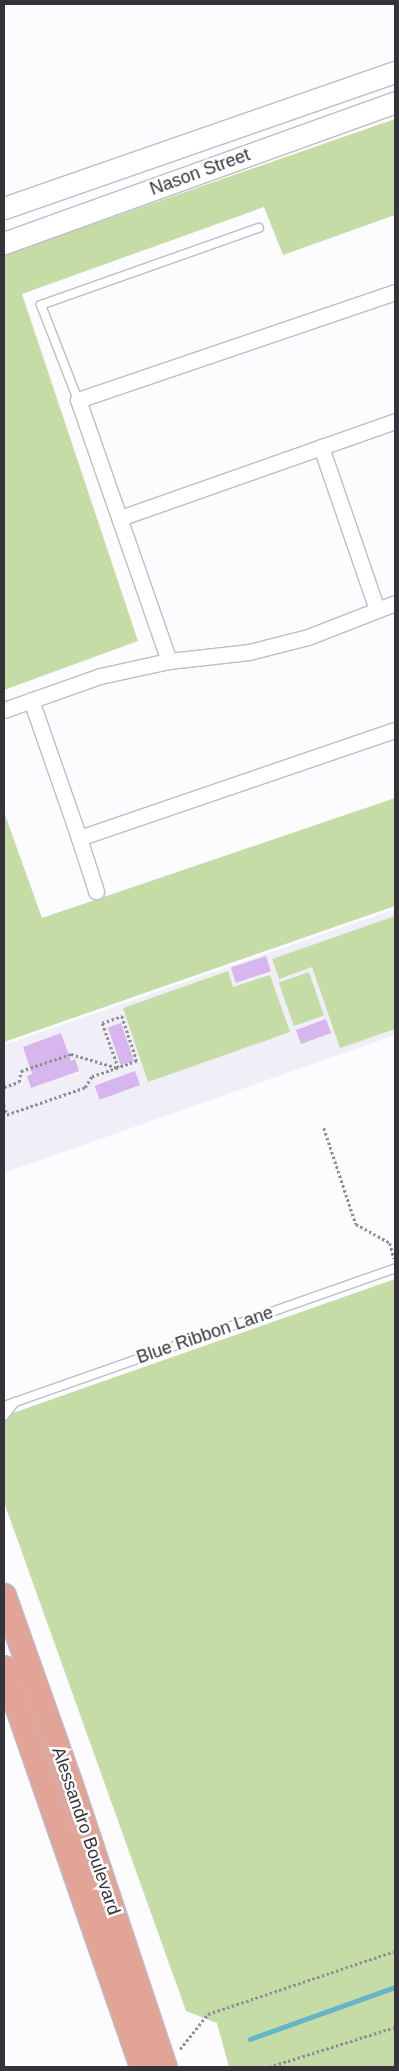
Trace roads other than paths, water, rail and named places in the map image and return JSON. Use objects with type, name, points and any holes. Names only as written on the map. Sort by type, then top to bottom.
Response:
[{"type":"main road","name":"Nason Street","points":[[4,208],[395,72]]},
{"type":"main road","name":"Nason Street","points":[[4,243],[395,102]]},
{"type":"main road","name":"Alessandro Boulevard","points":[[4,1596],[171,2060]]},
{"type":"main road","name":"Alessandro Boulevard","points":[[4,1668],[142,2067]]},
{"type":"street","points":[[169,661],[78,400],[395,292]]},
{"type":"street","points":[[120,518],[395,422]]},
{"type":"street","points":[[321,447],[377,610]]},
{"type":"street","points":[[4,710],[100,676],[169,661],[249,652],[308,636],[395,603]]},
{"type":"street","points":[[31,700],[96,891]]},
{"type":"street","points":[[78,838],[395,730]]},
{"type":"lane","points":[[78,400],[41,305],[259,228]]},
{"type":"lane","name":"Blue Ribbon Lane","points":[[4,1406],[395,1268]]},
{"type":"lane","points":[[4,1416],[14,1402]]},
{"type":"waterway","points":[[250,2039],[395,1987]]}]
